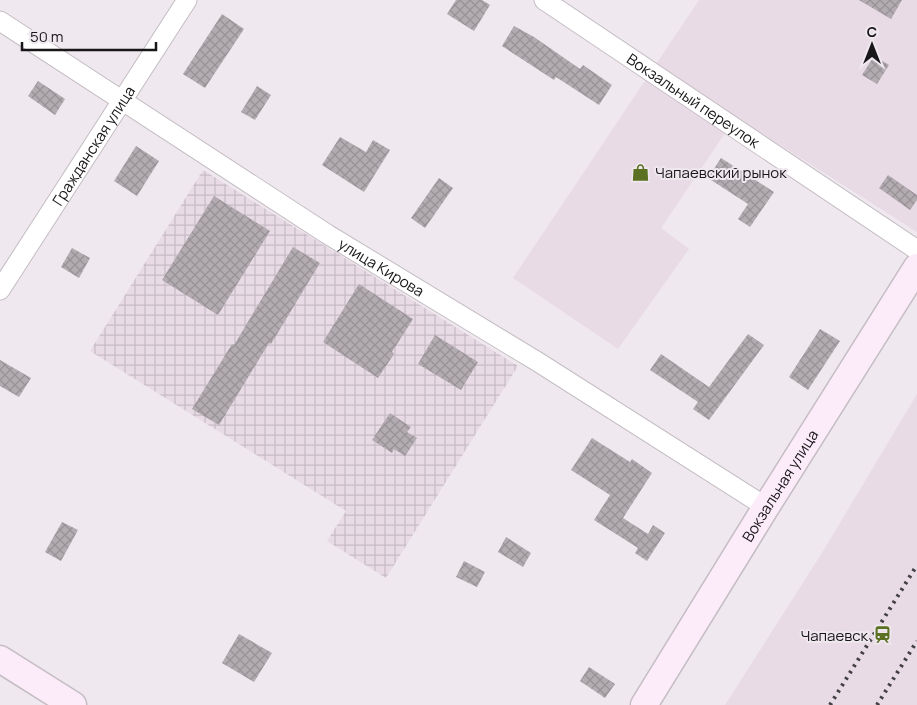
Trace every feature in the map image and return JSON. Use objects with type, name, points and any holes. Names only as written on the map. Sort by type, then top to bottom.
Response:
[{"type":"street","name":"Гражданская улица","points":[[0,290],[187,0]]},
{"type":"street","name":"Вокзальный переулок","points":[[544,0],[917,250]]},
{"type":"street","name":"улица Кирова","points":[[0,21],[327,234],[538,362],[766,507]]},
{"type":"street","name":"Вокзальная улица","points":[[644,705],[917,267]]},
{"type":"street","points":[[0,659],[73,705]]},
{"type":"shaded area","name":"Чапаевский рынок","points":[[699,0],[917,0],[917,232],[736,117],[661,228],[689,249],[618,349],[513,278]]},
{"type":"shaded area","points":[[203,170],[518,366],[386,578],[327,541],[346,511],[90,351]]},
{"type":"shaded area","points":[[917,394],[917,705],[725,705],[825,548]]},
{"type":"building","points":[[456,0],[482,0],[490,5],[474,31],[447,14]]},
{"type":"building","points":[[859,0],[902,0],[891,19]]},
{"type":"building","points":[[222,14],[244,29],[205,88],[183,74]]},
{"type":"building","points":[[514,26],[534,37],[580,69],[583,65],[612,85],[599,105],[556,77],[554,80],[502,46]]},
{"type":"building","points":[[874,56],[889,65],[877,84],[862,75]]},
{"type":"building","points":[[38,81],[65,99],[55,115],[28,96]]},
{"type":"building","points":[[257,86],[271,95],[255,120],[241,112]]},
{"type":"building","points":[[340,137],[366,152],[373,140],[390,150],[364,192],[322,165]]},
{"type":"building","points":[[136,146],[159,161],[137,196],[114,181]]},
{"type":"building","points":[[721,158],[774,192],[750,227],[738,219],[748,204],[708,178]]},
{"type":"building","points":[[888,175],[917,195],[917,200],[910,210],[879,188]]},
{"type":"building","points":[[439,178],[453,188],[425,228],[411,218]]},
{"type":"building","points":[[214,196],[270,231],[218,315],[162,280]]},
{"type":"building","points":[[293,247],[320,263],[219,425],[192,409],[232,344],[234,345]]},
{"type":"building","points":[[72,248],[90,258],[79,278],[61,267]]},
{"type":"building","points":[[359,284],[413,319],[392,352],[394,354],[378,378],[323,342]]},
{"type":"building","points":[[820,329],[840,341],[808,390],[789,377]]},
{"type":"building","points":[[748,334],[764,345],[709,420],[693,409],[698,402],[650,370],[661,354],[709,387]]},
{"type":"building","points":[[435,335],[478,362],[461,390],[418,364]]},
{"type":"building","points":[[0,360],[31,378],[19,397],[0,386]]},
{"type":"building","points":[[390,413],[411,427],[407,432],[417,438],[405,456],[394,449],[392,453],[372,440]]},
{"type":"building","points":[[592,438],[630,462],[632,459],[652,473],[623,518],[648,534],[653,525],[665,533],[647,561],[635,553],[638,548],[594,520],[610,495],[571,470]]},
{"type":"building","points":[[62,522],[78,530],[61,561],[45,552]]},
{"type":"building","points":[[506,537],[531,553],[523,567],[498,552]]},
{"type":"building","points":[[464,561],[485,572],[477,587],[456,577]]},
{"type":"building","points":[[239,634],[272,653],[254,682],[222,663]]},
{"type":"building","points":[[589,667],[615,684],[605,698],[580,681]]},
{"type":"railway","points":[[830,705],[917,565]]},
{"type":"railway","points":[[877,705],[917,641]]},
{"type":"place","name":"Чапаевский рынок","points":[[641,172]]},
{"type":"place","name":"Чапаевск","points":[[882,635]]}]
